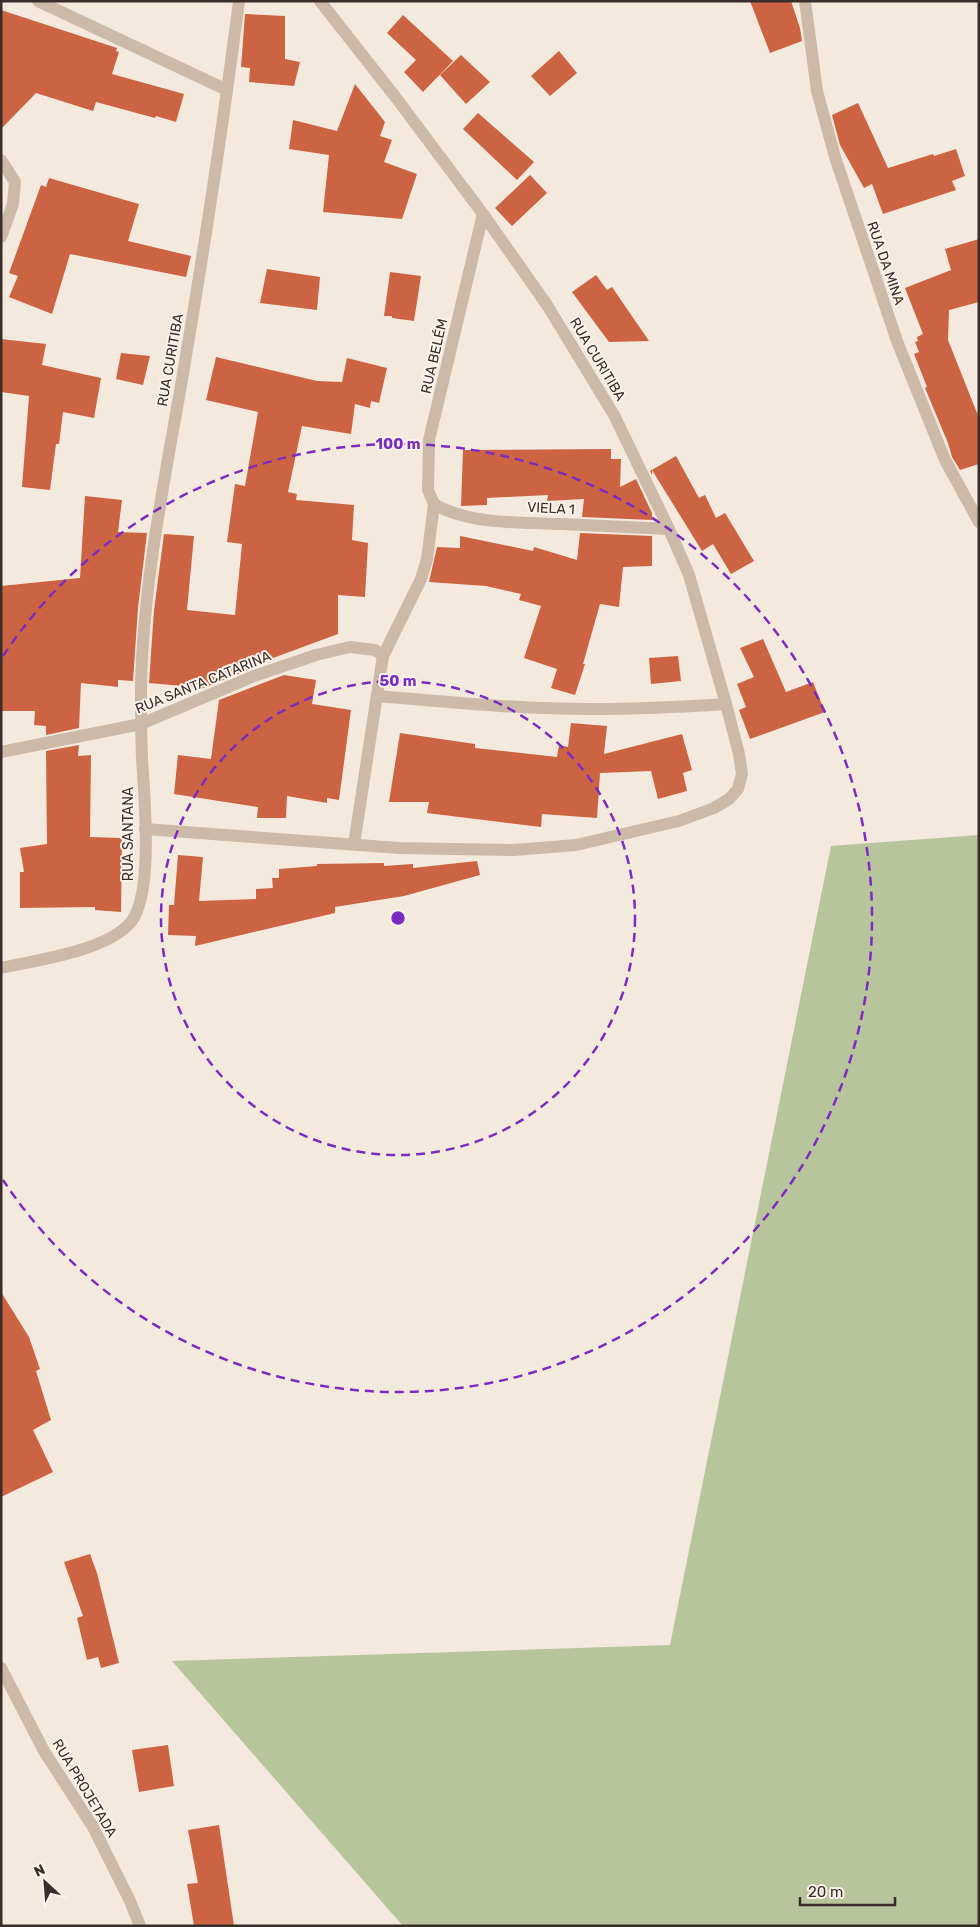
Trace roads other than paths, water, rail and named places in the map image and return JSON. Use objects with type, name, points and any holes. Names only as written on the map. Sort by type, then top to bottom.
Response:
[{"type":"street","points":[[38,1],[227,90]]},
{"type":"street","name":"RUA CURITIBA","points":[[141,724],[142,644],[155,538],[200,274],[239,1]]},
{"type":"street","name":"RUA CURITIBA","points":[[145,829],[399,848],[514,850],[576,845],[679,821],[714,808],[729,799],[738,789],[742,774],[739,754],[726,704],[689,575],[614,415],[547,305],[483,214],[397,99],[320,1]]},
{"type":"street","name":"RUA DA MINA","points":[[805,1],[817,91],[835,157],[897,341],[945,460],[979,522]]},
{"type":"street","points":[[1,160],[15,182],[13,204],[1,237]]},
{"type":"street","name":"RUA BELÉM","points":[[434,504],[428,490],[429,440],[483,214]]},
{"type":"street","points":[[354,844],[383,656],[421,579],[427,559],[434,504]]},
{"type":"street","name":"VIELA 1","points":[[434,504],[446,512],[472,518],[669,529]]},
{"type":"street","name":"RUA SANTA CATARINA","points":[[1,752],[141,724],[254,676],[316,655],[350,647],[376,650],[383,656]]},
{"type":"street","points":[[377,696],[508,706],[589,709],[726,704]]},
{"type":"street","name":"RUA SANTANA","points":[[1,968],[78,951],[113,937],[132,921],[142,896],[145,870],[141,724]]},
{"type":"street","name":"RUA PROJETADA","points":[[1,1668],[44,1751],[93,1827],[130,1901],[140,1926]]}]
